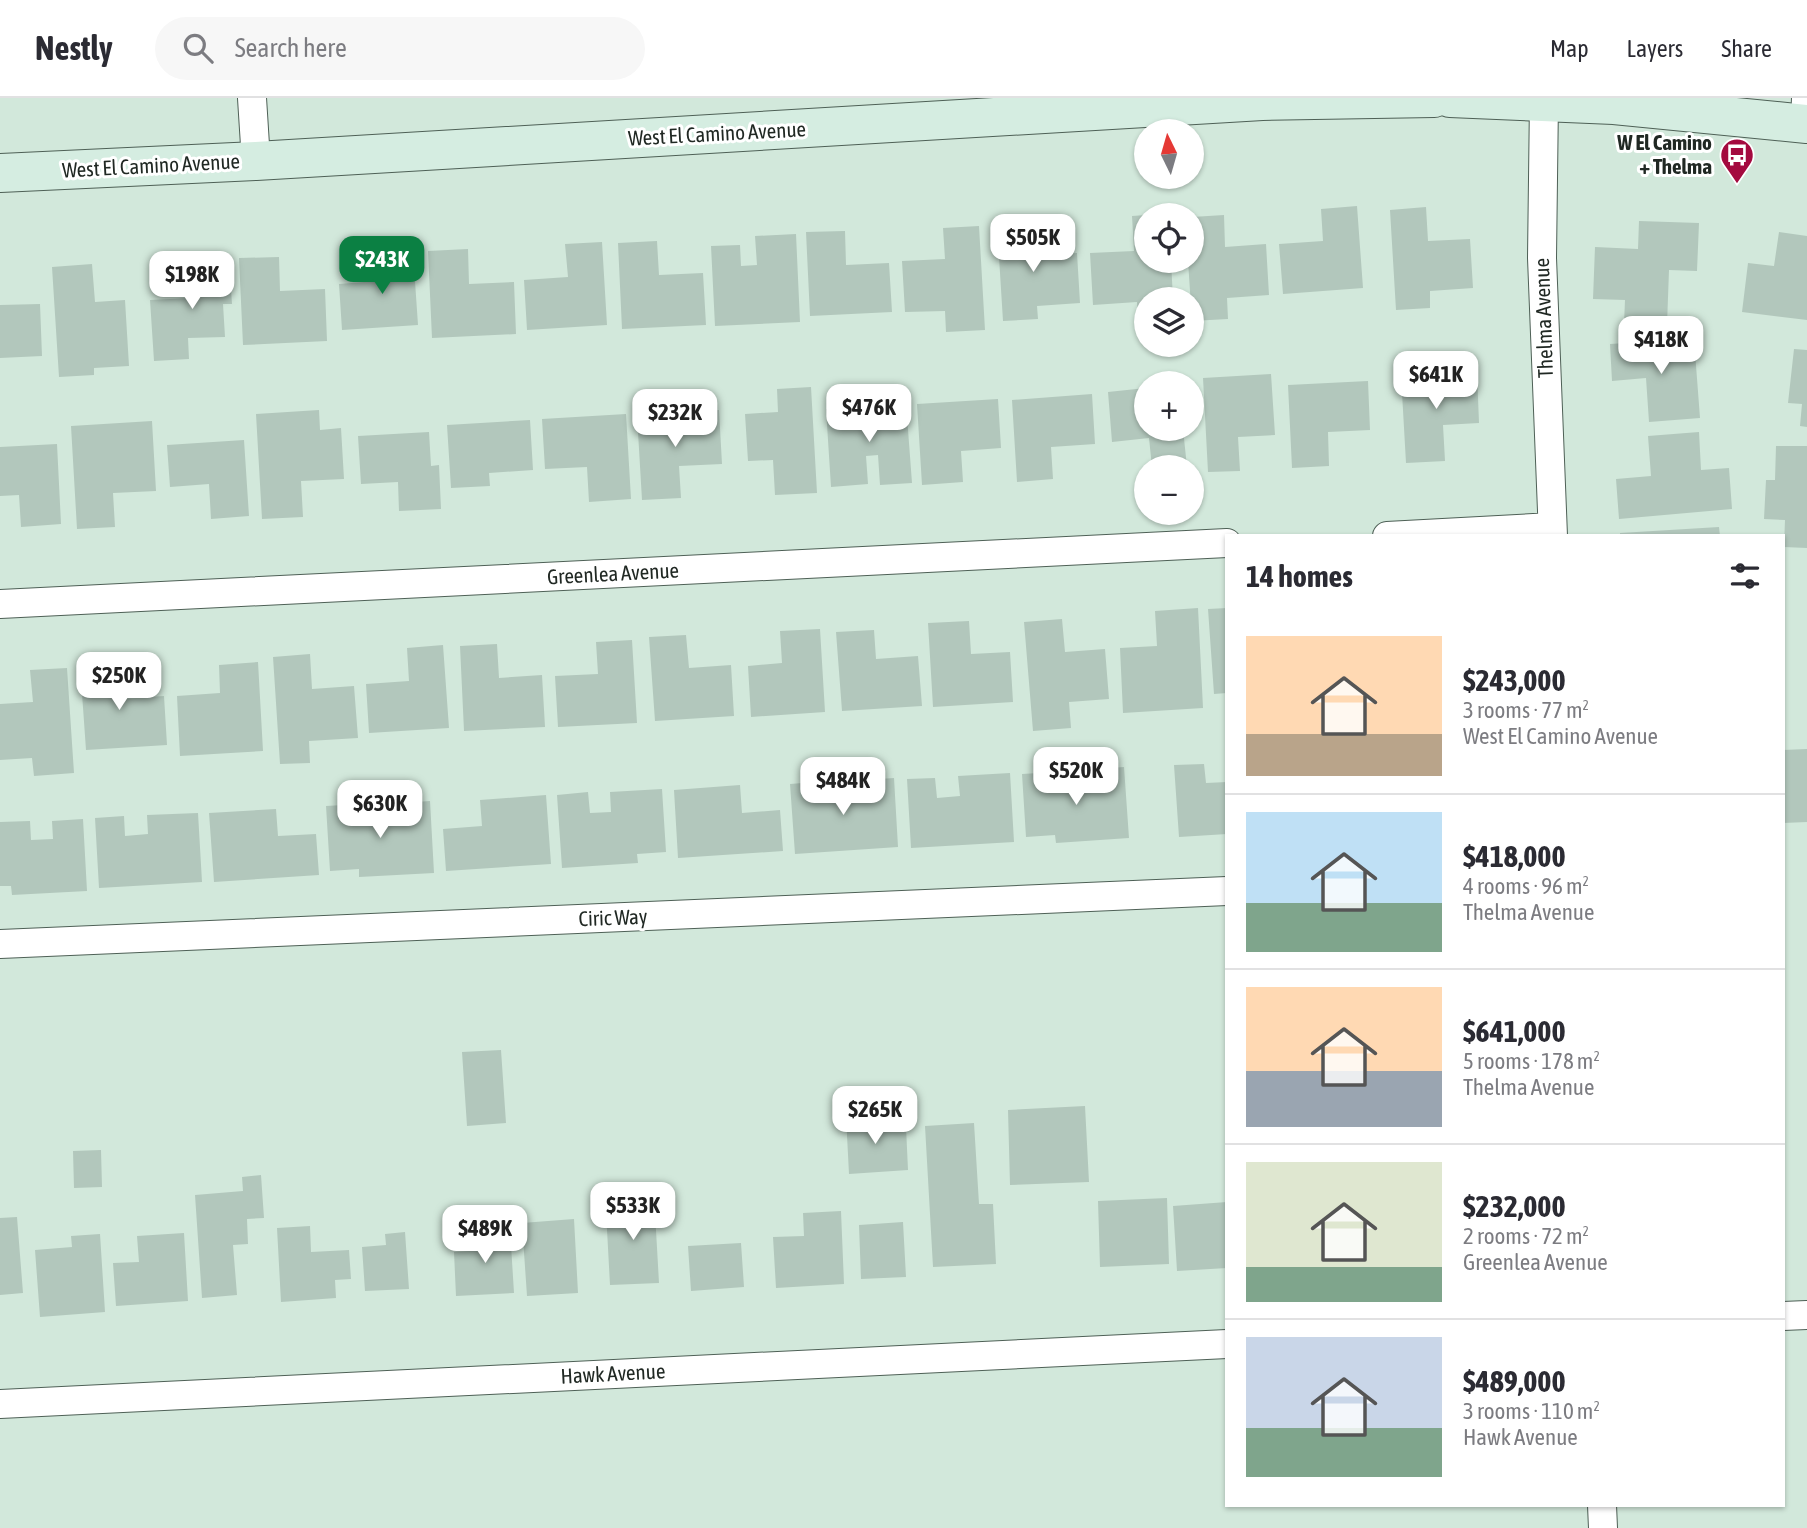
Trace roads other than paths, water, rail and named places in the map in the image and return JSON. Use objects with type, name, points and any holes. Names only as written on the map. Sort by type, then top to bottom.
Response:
[{"type":"main road","name":"West El Camino Avenue","points":[[0,173],[256,161],[1262,101],[1434,98]]},
{"type":"main road","points":[[1450,98],[1544,100],[1806,116]]},
{"type":"street","points":[[252,98],[256,161]]},
{"type":"street","name":"Thelma Avenue","points":[[1544,100],[1542,258],[1553,531]]},
{"type":"street","points":[[1453,534],[1553,531]]},
{"type":"street","name":"Greenlea Avenue","points":[[0,604],[1225,543]]},
{"type":"street","name":"Ciric Way","points":[[0,944],[1225,891]]},
{"type":"street","points":[[1785,1316],[1807,1315]]},
{"type":"street","name":"Hawk Avenue","points":[[0,1404],[1225,1344]]},
{"type":"street","points":[[1602,1507],[1603,1528]]},
{"type":"place","name":"W El Camino + Thelma","points":[[1737,185]]}]
